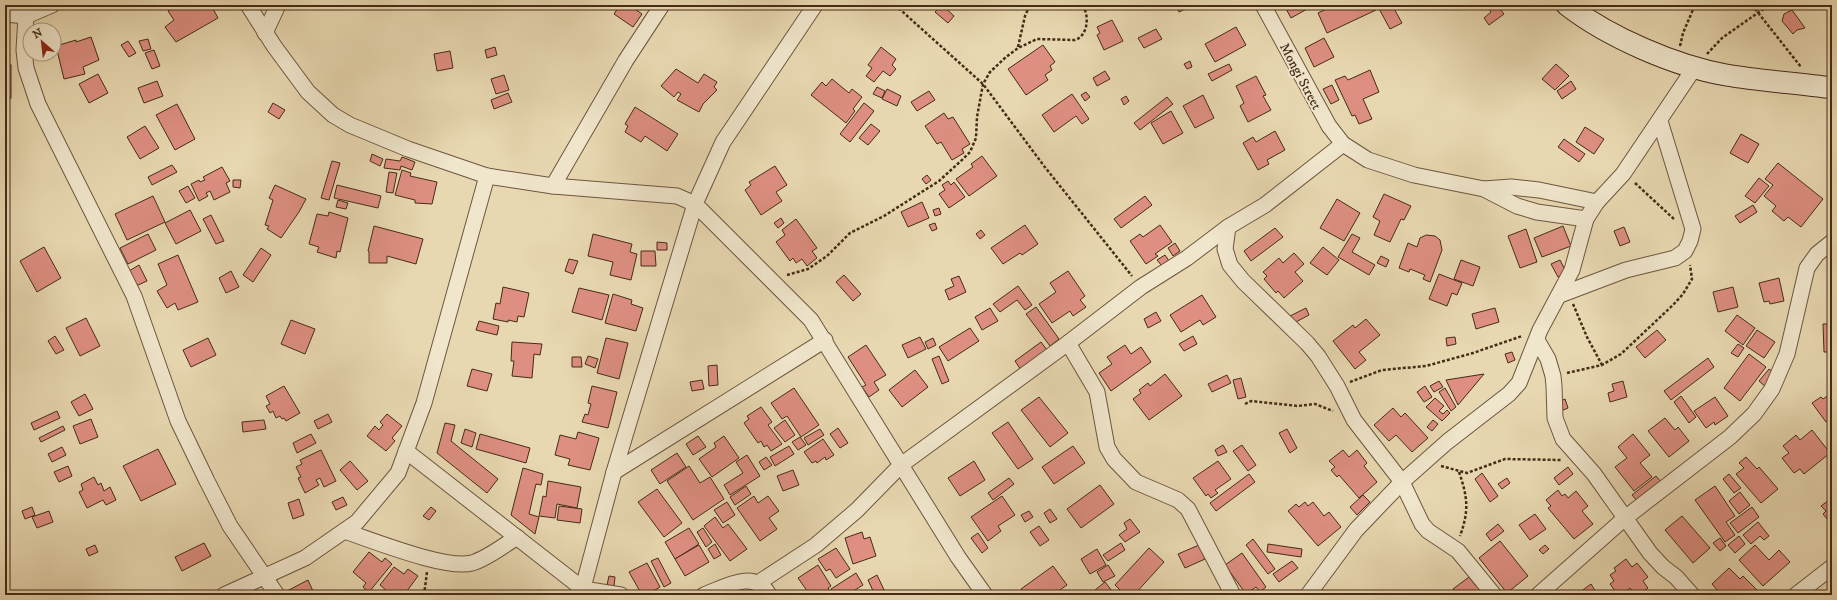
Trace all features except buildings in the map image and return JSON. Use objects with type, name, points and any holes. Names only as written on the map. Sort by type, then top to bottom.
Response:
[{"type":"street","points":[[5,14],[26,16],[52,5]]},
{"type":"street","points":[[248,5],[308,92],[333,115],[350,125],[408,149],[487,176],[553,186],[677,196],[695,204],[810,320],[824,340],[958,557],[985,595]]},
{"type":"street","points":[[266,33],[278,5]]},
{"type":"street","points":[[553,186],[626,60],[662,5]]},
{"type":"street","points":[[582,592],[614,472],[695,204],[723,142],[815,5]]},
{"type":"street","name":"Mongi Street","points":[[1263,5],[1328,126],[1343,144],[1368,160],[1414,175],[1484,189]]},
{"type":"street","points":[[1567,5],[1582,16],[1637,46],[1686,64],[1725,75],[1824,87]]},
{"type":"street","points":[[26,16],[24,50],[26,68],[38,104],[134,296],[178,420],[197,461],[230,526],[266,576],[277,595]]},
{"type":"street","points":[[1308,595],[1356,530],[1402,482],[1447,442],[1515,388],[1523,374],[1539,335],[1564,294],[1586,219],[1597,202],[1623,174],[1660,120],[1686,64]]},
{"type":"street","points":[[1564,294],[1626,270],[1675,258],[1685,251],[1690,241],[1693,229],[1660,120]]},
{"type":"street","points":[[758,583],[816,545],[857,510],[901,465],[1068,343],[1141,287],[1187,258],[1228,227],[1265,205],[1343,144]]},
{"type":"street","points":[[224,595],[305,558],[357,522],[398,473],[424,403],[487,176]]},
{"type":"street","points":[[1484,189],[1511,187],[1539,190],[1597,202]]},
{"type":"street","points":[[1484,189],[1517,206],[1537,212],[1586,219]]},
{"type":"street","points":[[1228,227],[1225,249],[1230,265],[1249,287],[1307,343],[1318,356],[1337,386],[1350,413],[1402,482],[1422,524],[1428,531],[1458,550],[1494,595]]},
{"type":"street","points":[[1538,595],[1625,518],[1730,436],[1754,414],[1772,390],[1788,354],[1807,268],[1817,254],[1832,242]]},
{"type":"street","points":[[1539,335],[1553,376],[1555,418],[1563,440],[1594,474],[1650,553],[1663,567],[1676,577],[1692,595]]},
{"type":"street","points":[[614,472],[824,340]]},
{"type":"street","points":[[1068,343],[1097,392],[1108,448],[1114,459],[1136,482],[1178,500],[1188,509],[1232,595]]},
{"type":"street","points":[[406,451],[517,537],[582,592],[621,595]]},
{"type":"street","points":[[344,531],[432,560],[459,564],[471,563],[517,537]]},
{"type":"street","points":[[1796,595],[1832,566]]},
{"type":"street","points":[[704,595],[744,580],[758,583],[769,595]]},
{"type":"path","points":[[895,5],[982,84],[1044,166],[1141,287]]},
{"type":"path","points":[[1018,48],[1025,16],[1030,5]]},
{"type":"path","points":[[771,280],[808,269],[827,256],[850,233],[884,216],[939,181],[970,152],[976,138],[977,117],[982,84],[986,77],[998,64],[1018,48],[1037,39],[1075,40],[1080,38],[1084,32],[1087,21],[1086,11],[1082,5]]},
{"type":"path","points":[[1686,64],[1683,33],[1695,5]]},
{"type":"path","points":[[1752,5],[1824,87]]},
{"type":"path","points":[[1686,64],[1769,5]]},
{"type":"path","points":[[1623,174],[1640,187],[1670,216],[1678,222],[1693,229]]},
{"type":"path","points":[[1553,376],[1602,365],[1624,351],[1683,294],[1692,279],[1692,270],[1685,251]]},
{"type":"path","points":[[1564,294],[1602,365]]},
{"type":"path","points":[[1337,386],[1382,370],[1426,366],[1539,335]]},
{"type":"path","points":[[1245,404],[1251,401],[1298,406],[1315,404],[1338,413],[1350,413]]},
{"type":"path","points":[[1427,461],[1459,472],[1471,472],[1505,459],[1566,461]]},
{"type":"path","points":[[1458,550],[1466,517],[1468,500],[1459,472]]},
{"type":"path","points":[[424,595],[426,575],[432,560]]}]
